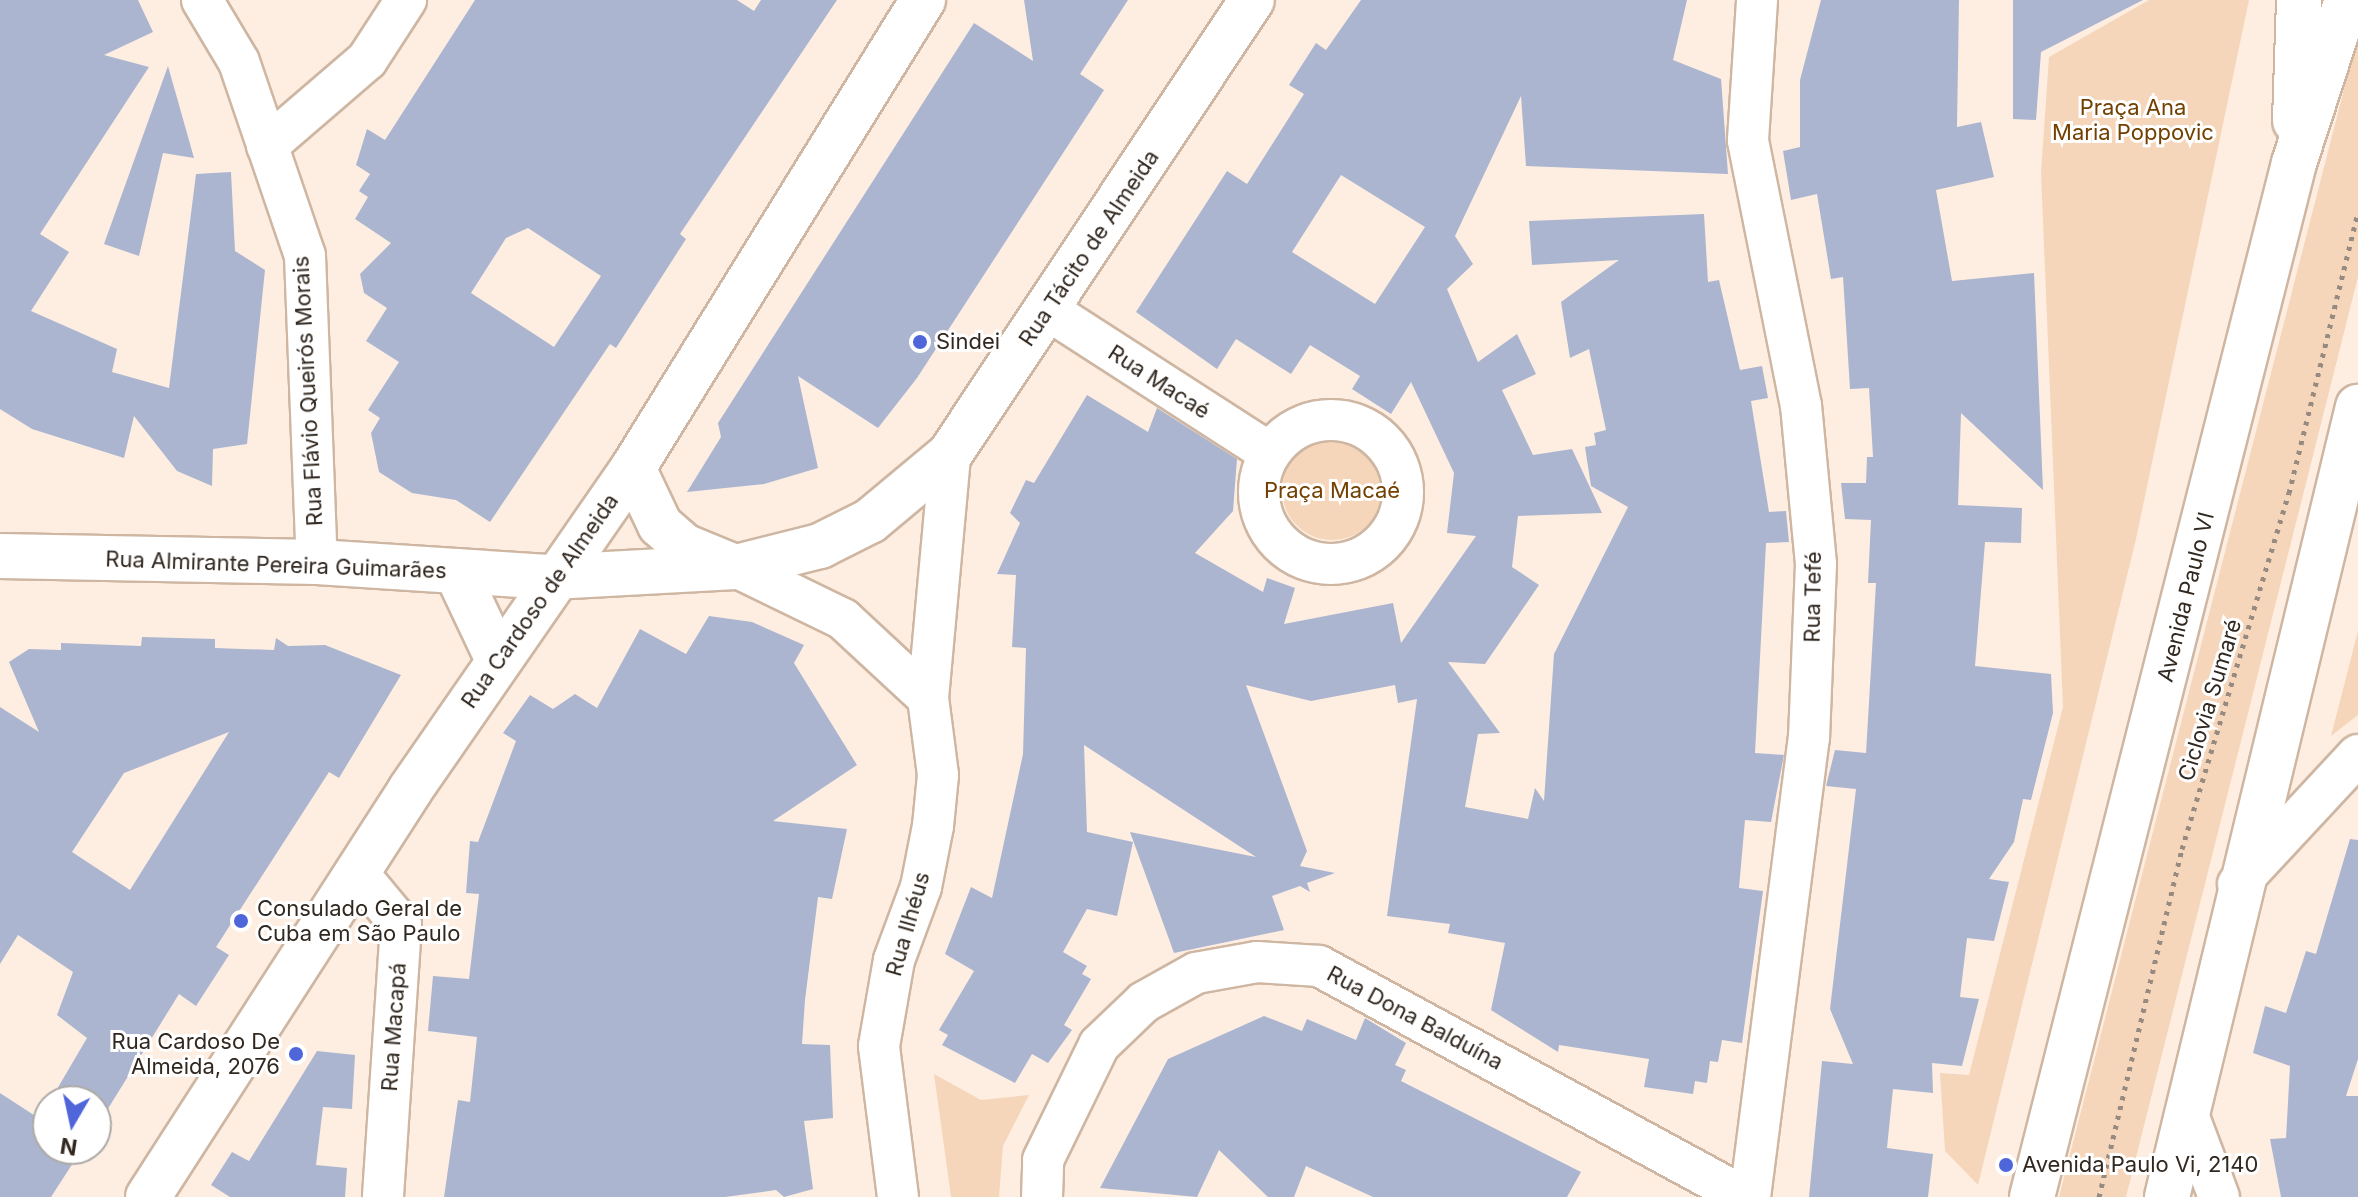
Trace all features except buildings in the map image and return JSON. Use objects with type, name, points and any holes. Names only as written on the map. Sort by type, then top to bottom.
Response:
[{"type":"main road","name":"Rua Cardoso de Almeida","points":[[148,1197],[552,577],[633,468],[923,0]]},
{"type":"main road","name":"Rua Tácito de Almeida","points":[[552,577],[736,567],[820,546],[870,521],[950,454],[1252,0]]},
{"type":"main road","points":[[2294,163],[2299,0]]},
{"type":"main road","name":"Avenida Paulo VI","points":[[2032,1197],[2294,163],[2347,0]]},
{"type":"main road","points":[[2167,1197],[2238,884],[2357,417]]},
{"type":"main road","points":[[633,468],[660,525],[684,546],[736,567]]},
{"type":"main road","name":"Rua Almirante Pereira Guimarães","points":[[1,555],[317,562],[552,577]]},
{"type":"main road","points":[[456,571],[498,660]]},
{"type":"street","name":"Rua Flávio Queirós Morais","points":[[202,0],[239,62],[305,256],[317,562]]},
{"type":"street","points":[[267,146],[367,60],[406,0]]},
{"type":"street","name":"Rua Tefé","points":[[1747,1197],[1809,738],[1816,564],[1801,406],[1748,140],[1757,0]]},
{"type":"street","name":"Rua Macaé","points":[[1048,310],[1270,453]]},
{"type":"street","name":"Rua Ilhéus","points":[[898,1197],[879,1046],[894,960],[921,887],[933,826],[938,775],[928,698],[950,454]]},
{"type":"street","points":[[736,567],[843,619],[928,698]]},
{"type":"street","points":[[2238,884],[2358,755]]},
{"type":"street","name":"Rua Macapá","points":[[357,872],[401,925],[383,1197]]},
{"type":"street","name":"Rua Dona Balduína","points":[[1042,1197],[1043,1160],[1099,1045],[1144,1002],[1196,973],[1257,962],[1319,966],[1747,1197]]},
{"type":"street","points":[[2187,1112],[2219,1197]]},
{"type":"path","name":"Ciclovia Sumaré","points":[[2099,1197],[2182,849],[2289,493],[2358,213]]},
{"type":"green space","name":"Praça Ana Maria Poppovic","points":[[2149,0],[2249,0],[2136,539],[1978,1185],[1945,1151],[1940,1073],[1969,1075],[2063,707],[2041,173],[2049,57]]},
{"type":"green space","points":[[2358,35],[2358,277],[2126,1197],[2059,1197]]},
{"type":"green space","name":"Praça Macaé","points":[[1332,440],[1351,444],[1367,455],[1378,471],[1382,490],[1378,509],[1367,525],[1351,536],[1332,540],[1313,536],[1297,525],[1286,509],[1282,490],[1286,471],[1297,455],[1313,444]]},
{"type":"green space","points":[[2358,631],[2358,715],[2331,736]]},
{"type":"green space","points":[[934,1074],[981,1100],[1029,1095],[1003,1146],[999,1197],[951,1197]]},
{"type":"place","name":"Sindei","points":[[920,342]]},
{"type":"place","name":"Consulado Geral de Cuba em São Paulo","points":[[241,921]]},
{"type":"place","name":"Rua Cardoso De Almeida, 2076","points":[[296,1054]]},
{"type":"place","name":"Avenida Paulo Vi, 2140","points":[[2006,1165]]}]
